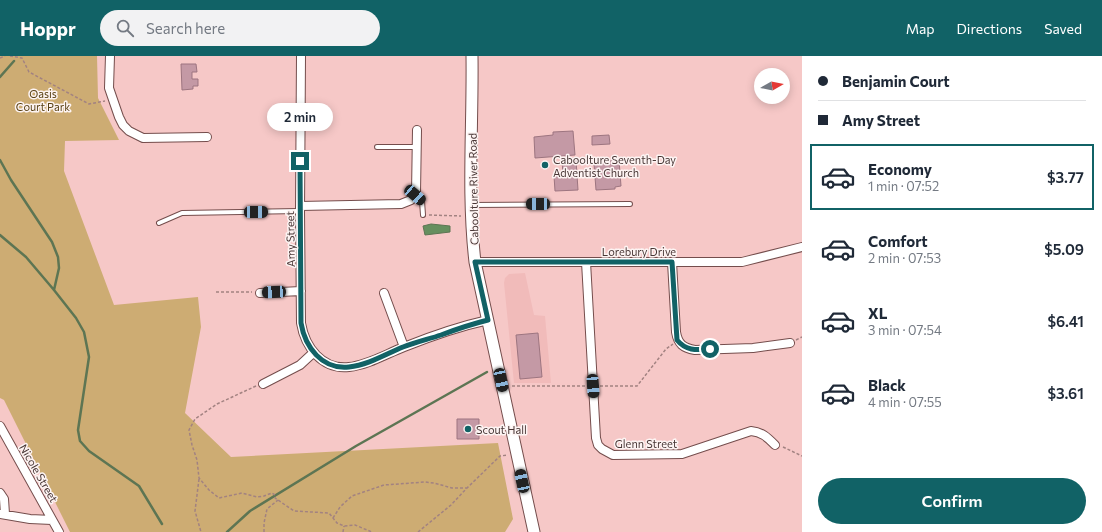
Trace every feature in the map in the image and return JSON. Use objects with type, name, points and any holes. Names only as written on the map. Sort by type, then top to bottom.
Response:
[{"type":"main road","name":"Caboolture River Road","points":[[472,56],[471,205],[475,262],[534,532]]},
{"type":"street","points":[[110,56],[109,88],[123,125],[129,131],[136,136],[143,138],[207,137]]},
{"type":"street","name":"Amy Street","points":[[301,56],[300,208],[302,331],[313,353],[332,365],[338,367],[350,367],[364,364],[404,347],[488,320]]},
{"type":"street","points":[[300,208],[401,204],[411,200],[416,193],[417,130]]},
{"type":"street","name":"Lorebury Drive","points":[[475,262],[742,262],[802,246]]},
{"type":"street","name":"Glenn Street","points":[[586,262],[596,438],[598,445],[602,450],[613,455],[682,454],[751,431],[766,435],[775,445]]},
{"type":"street","points":[[672,262],[677,340],[681,346],[687,349],[695,350],[753,348],[790,343]]},
{"type":"street","points":[[260,293],[301,291]]},
{"type":"street","points":[[384,293],[404,347]]},
{"type":"street","points":[[262,384],[300,365],[313,353]]},
{"type":"street","name":"Nicole Street","points":[[0,426],[9,445],[58,532]]},
{"type":"street","points":[[0,492],[4,499],[3,514],[30,519],[52,520]]},
{"type":"lane","points":[[377,148],[417,147]]},
{"type":"lane","points":[[415,195],[422,201],[422,213]]},
{"type":"lane","points":[[471,205],[630,204]]},
{"type":"lane","points":[[160,223],[182,213],[300,208]]},
{"type":"path","points":[[0,58],[6,56]]},
{"type":"path","points":[[10,56],[22,58],[29,72],[89,104],[113,99]]},
{"type":"path","points":[[422,213],[426,211],[428,215],[461,216]]},
{"type":"path","points":[[216,292],[260,293]]},
{"type":"path","points":[[512,386],[637,386],[666,349],[677,340]]},
{"type":"path","points":[[201,532],[195,511],[199,478],[197,460],[192,445],[190,430],[195,419],[217,404],[252,386],[262,384]]},
{"type":"path","points":[[775,445],[787,448],[802,456]]},
{"type":"path","points":[[419,532],[451,505],[500,456],[508,455]]},
{"type":"path","points":[[199,478],[209,490],[219,498],[242,493],[257,497],[272,493],[278,500],[294,511],[329,513],[337,523],[344,526],[355,525],[372,532]]},
{"type":"path","points":[[333,518],[340,507],[352,496],[384,485],[425,482],[452,488],[467,488]]},
{"type":"path","points":[[264,532],[267,509],[278,500]]},
{"type":"path","points":[[343,532],[344,526]]},
{"type":"shaded area","points":[[431,224],[450,226],[450,232],[425,235],[423,226]]},
{"type":"shaded area","points":[[525,273],[534,315],[545,316],[551,383],[514,383],[504,283],[505,278],[509,274]]},
{"type":"green space","name":"Oasis Court Park","points":[[0,56],[97,56],[98,98],[119,140],[65,141],[64,171],[114,305],[198,297],[201,327],[185,413],[231,457],[498,443],[513,519],[505,532],[70,532],[4,400],[0,398]]},
{"type":"building","points":[[181,64],[196,64],[197,72],[192,72],[192,79],[198,79],[198,86],[193,86],[193,89],[182,90]]},
{"type":"building","points":[[573,131],[575,155],[535,158],[534,137],[553,135],[553,132]]},
{"type":"building","points":[[609,135],[610,144],[592,145],[592,136]]},
{"type":"building","points":[[562,160],[576,160],[578,190],[555,191],[554,176],[563,175]]},
{"type":"building","points":[[619,160],[621,186],[615,187],[615,189],[596,190],[594,164],[608,163],[607,161]]},
{"type":"building","points":[[538,333],[542,377],[520,379],[516,335]]},
{"type":"building","name":"Scout Hall","points":[[457,419],[479,419],[479,439],[457,439]]},
{"type":"waterway","points":[[0,77],[14,61]]},
{"type":"waterway","points":[[0,160],[11,180],[52,242],[58,257],[59,268],[54,290]]},
{"type":"waterway","points":[[0,235],[26,257],[76,318],[84,332],[89,357],[78,430],[80,441],[89,451],[139,486],[162,524]]},
{"type":"waterway","points":[[227,532],[250,511],[356,446],[487,372]]},
{"type":"place","name":"Caboolture Seventh-Day Adventist Church","points":[[545,165]]},
{"type":"place","name":"Scout Hall","points":[[468,429]]},
{"type":"route","points":[[300,161],[301,323],[302,331],[309,347],[313,353],[325,362],[338,367],[350,367],[364,364],[404,347],[488,320],[475,262],[672,262],[677,340],[681,346],[687,349],[710,349]]}]
